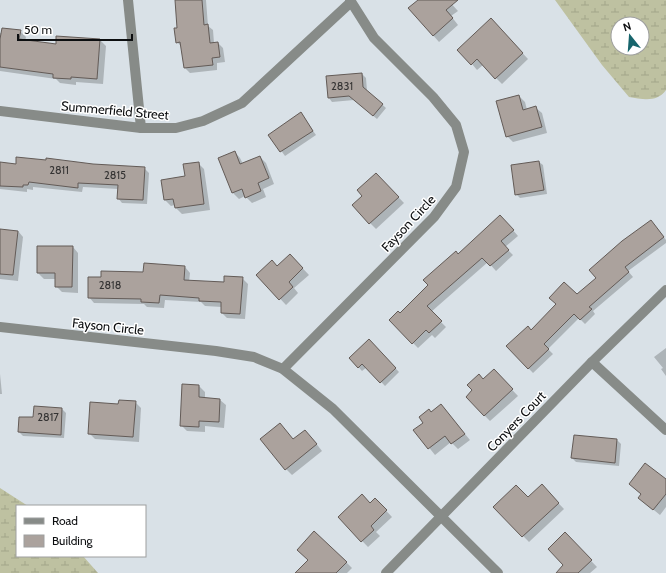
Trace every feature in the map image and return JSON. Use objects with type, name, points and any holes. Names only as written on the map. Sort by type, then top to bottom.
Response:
[{"type":"street","points":[[128,0],[141,128]]},
{"type":"street","name":"Summerfield Street","points":[[0,111],[141,128],[176,128],[203,121],[242,104],[350,1]]},
{"type":"street","name":"Fayson Circle","points":[[283,369],[434,217],[456,187],[464,152],[456,125],[433,96],[374,38],[350,1]]},
{"type":"street","name":"Conyers Court","points":[[386,573],[592,362],[666,290]]},
{"type":"street","name":"Fayson Circle","points":[[0,327],[216,351],[254,357],[283,369],[333,409],[498,573]]},
{"type":"street","points":[[592,362],[666,430]]},
{"type":"green space","points":[[555,0],[666,0],[666,90],[658,97],[649,99],[629,97],[602,65]]},
{"type":"green space","points":[[0,488],[26,505],[16,505],[16,557],[84,557],[98,573],[0,573]]},
{"type":"building","points":[[175,0],[202,0],[204,25],[208,24],[210,43],[218,42],[220,57],[212,58],[213,65],[184,68],[180,42],[176,43],[174,28],[177,28]]},
{"type":"building","points":[[418,0],[458,0],[446,10],[453,18],[433,36],[408,8]]},
{"type":"building","points":[[491,18],[523,53],[495,79],[477,59],[471,65],[457,50]]},
{"type":"building","points":[[2,28],[21,30],[19,39],[56,44],[56,36],[100,39],[97,79],[71,77],[71,79],[53,78],[53,74],[0,67],[0,39]]},
{"type":"building","points":[[362,73],[363,87],[383,104],[373,116],[349,96],[328,98],[326,76]]},
{"type":"building","points":[[519,95],[523,110],[536,106],[542,127],[506,137],[496,101]]},
{"type":"building","points":[[301,112],[313,131],[280,152],[268,135]]},
{"type":"building","points":[[235,151],[240,164],[260,156],[269,178],[258,183],[261,191],[245,198],[242,189],[232,193],[218,158]]},
{"type":"building","points":[[16,157],[46,160],[46,158],[93,164],[145,167],[143,200],[117,199],[118,185],[78,183],[78,188],[29,182],[28,185],[23,185],[23,187],[0,186],[0,162],[16,164]]},
{"type":"building","points":[[539,161],[544,190],[515,195],[511,165]]},
{"type":"building","points":[[199,162],[204,204],[175,208],[173,199],[164,200],[161,180],[185,176],[183,164]]},
{"type":"building","points":[[376,173],[399,197],[369,224],[352,205],[362,196],[357,190]]},
{"type":"building","points":[[500,215],[514,230],[501,241],[509,250],[490,266],[482,258],[427,306],[442,321],[429,333],[426,330],[412,344],[389,320],[398,311],[400,313],[428,285],[423,280],[456,251],[458,254]]},
{"type":"building","points":[[651,220],[664,237],[625,267],[629,272],[589,307],[592,309],[580,320],[574,314],[544,344],[549,349],[528,369],[506,346],[528,326],[531,330],[556,304],[549,298],[564,282],[577,294],[596,278],[589,270],[622,241]]},
{"type":"building","points":[[0,229],[18,231],[13,275],[0,274]]},
{"type":"building","points":[[37,246],[73,246],[72,287],[55,287],[55,273],[37,273]]},
{"type":"building","points":[[290,254],[303,268],[289,282],[293,287],[279,300],[256,275],[272,260],[277,266]]},
{"type":"building","points":[[144,263],[185,266],[184,280],[224,282],[224,276],[243,277],[240,314],[221,313],[221,302],[199,301],[199,298],[160,295],[159,303],[141,302],[141,299],[88,298],[88,277],[101,277],[101,271],[143,272]]},
{"type":"building","points":[[369,339],[396,368],[380,383],[362,364],[358,368],[349,358]]},
{"type":"building","points":[[494,369],[513,389],[484,416],[466,397],[472,390],[467,385],[479,374],[483,379]]},
{"type":"building","points":[[182,384],[199,385],[199,397],[220,399],[219,422],[199,421],[199,427],[180,426]]},
{"type":"building","points":[[119,400],[136,401],[133,437],[88,434],[90,402],[118,404]]},
{"type":"building","points":[[441,404],[465,434],[451,444],[445,436],[428,449],[413,430],[423,423],[419,417],[429,409],[431,412]]},
{"type":"building","points":[[34,406],[62,408],[61,435],[18,432],[19,417],[33,417]]},
{"type":"building","points":[[280,423],[293,439],[305,430],[317,444],[285,470],[260,439]]},
{"type":"building","points":[[574,435],[617,439],[615,463],[571,458]]},
{"type":"building","points":[[645,463],[666,479],[666,494],[653,510],[638,498],[641,494],[629,484]]},
{"type":"building","points":[[542,484],[559,503],[522,537],[493,507],[516,485],[528,497]]},
{"type":"building","points":[[362,494],[370,503],[375,498],[387,510],[371,526],[374,530],[361,542],[338,517]]},
{"type":"building","points":[[314,531],[347,562],[336,573],[295,573],[308,560],[297,550]]},
{"type":"building","points":[[565,532],[592,560],[578,573],[556,573],[563,565],[548,549]]}]
